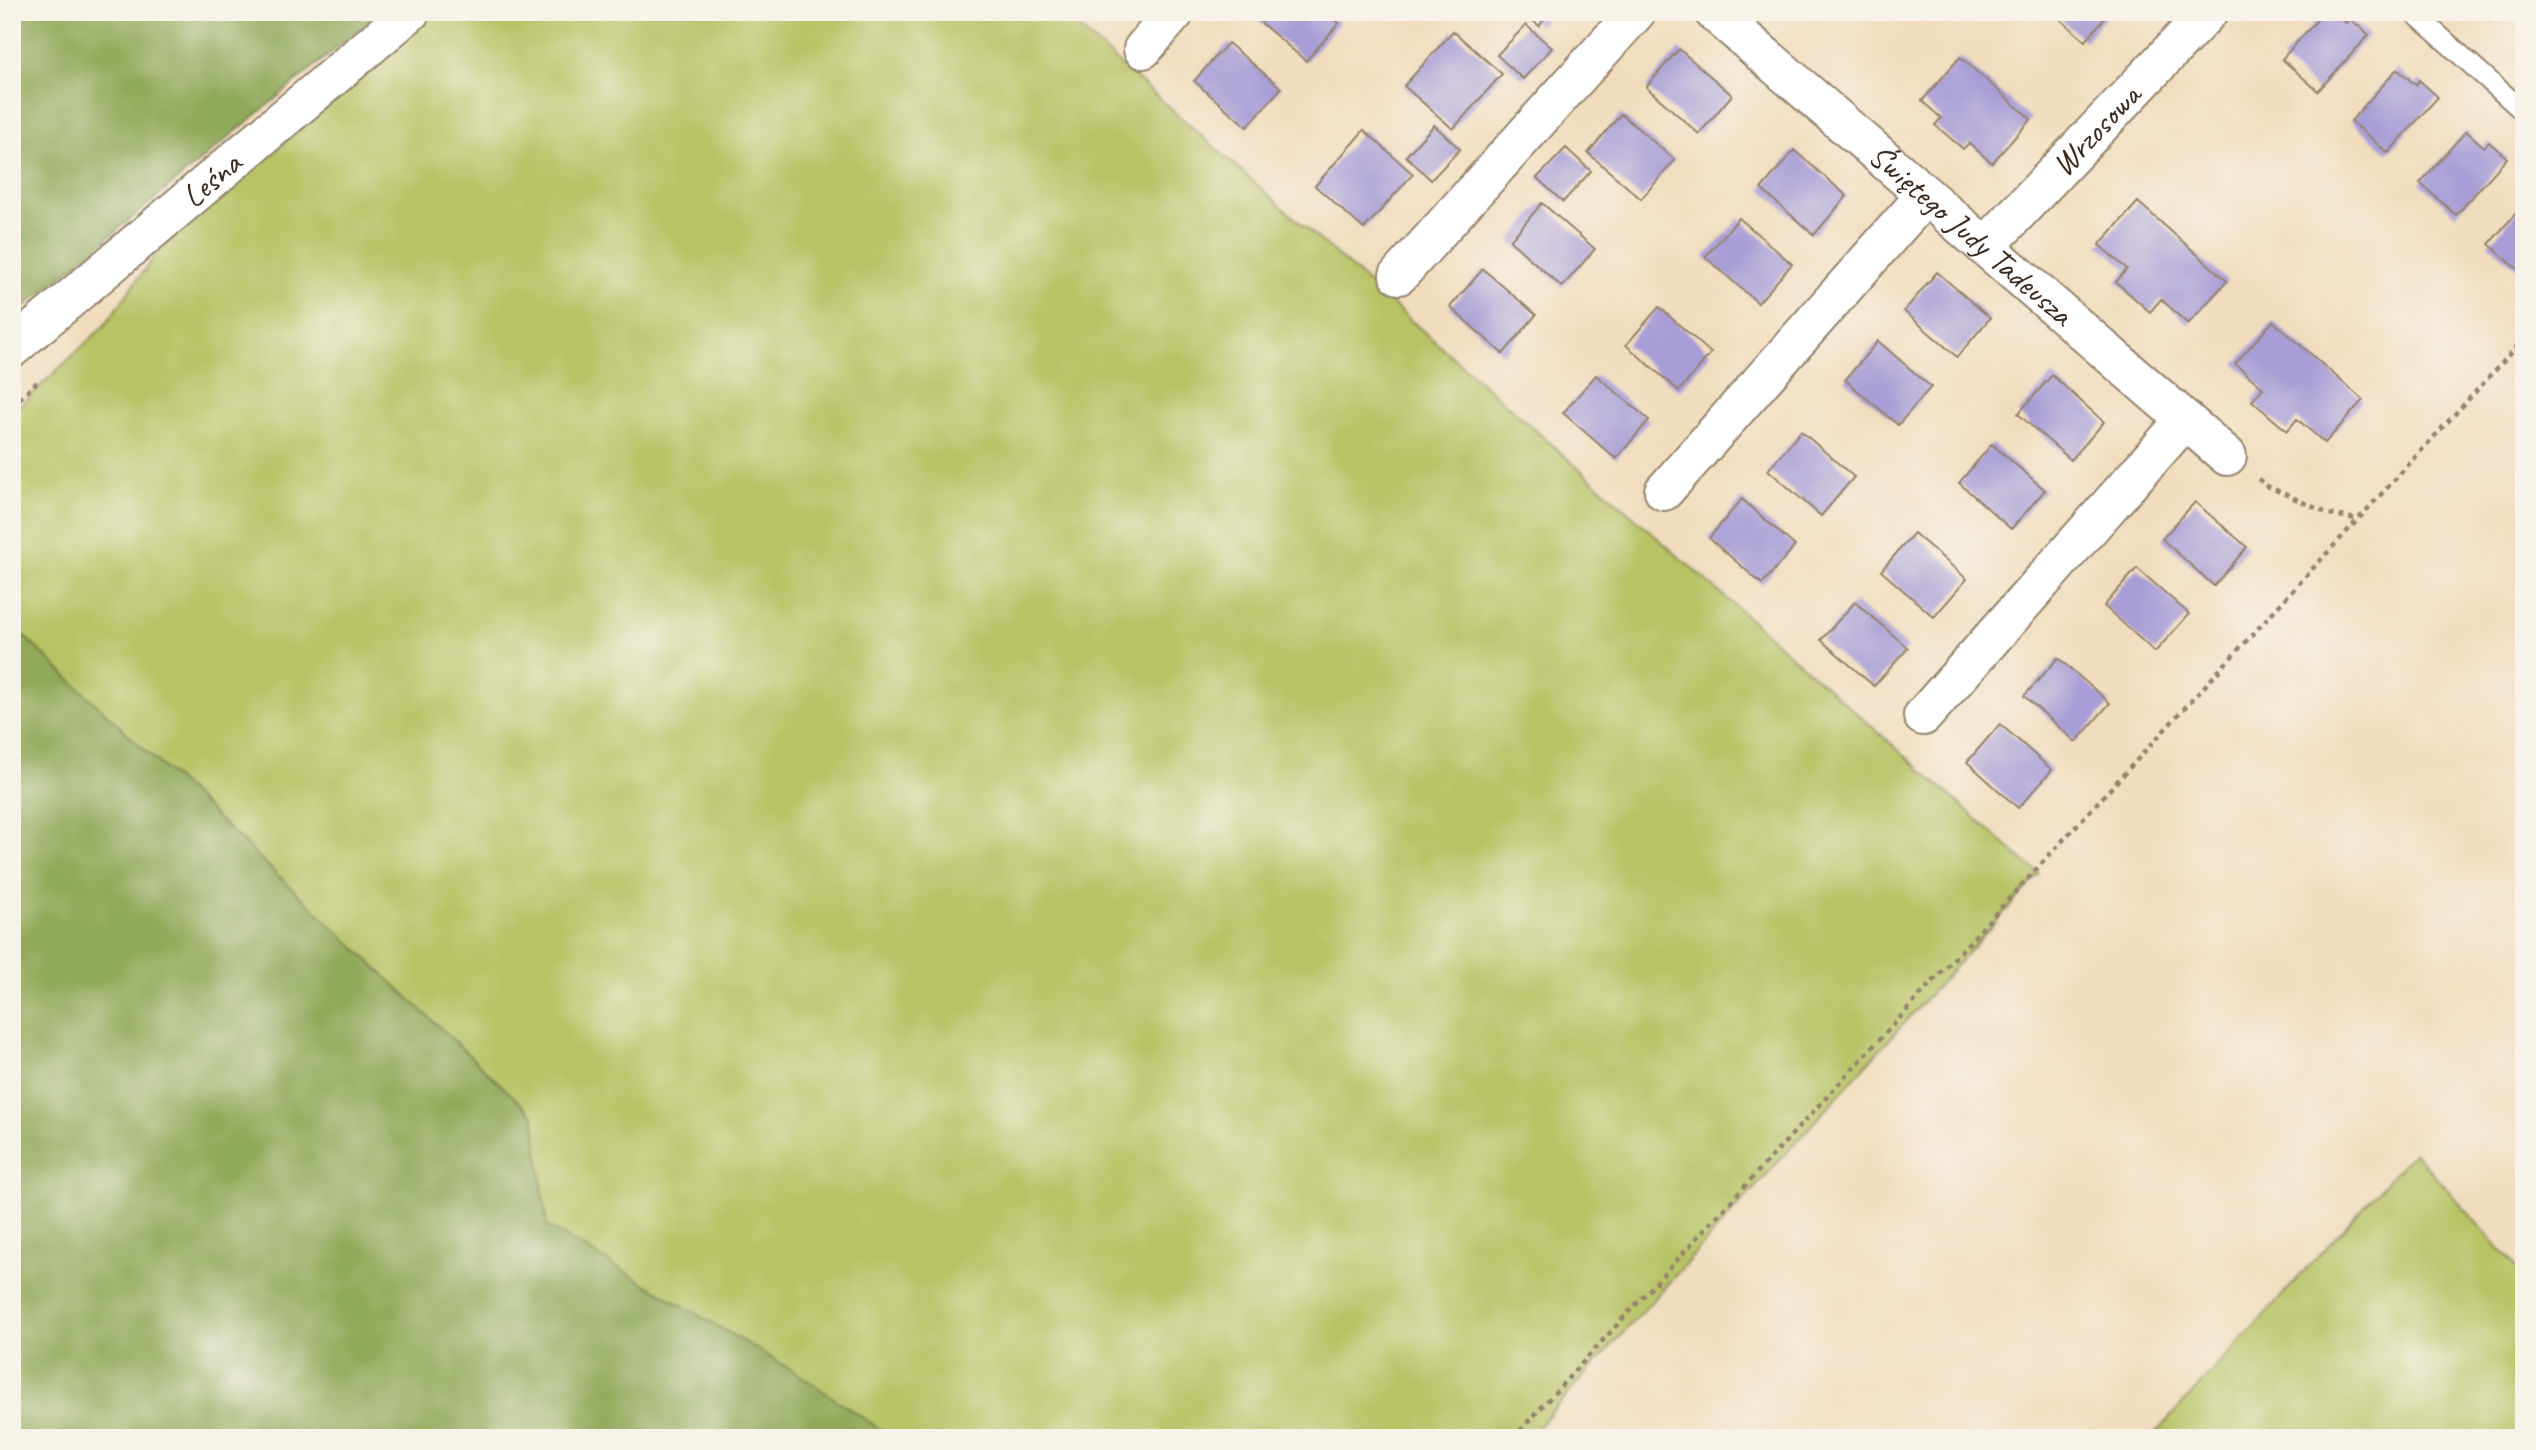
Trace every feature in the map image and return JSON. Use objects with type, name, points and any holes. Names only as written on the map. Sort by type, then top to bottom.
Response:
[{"type":"street","name":"Leśna","points":[[12,348],[410,12]]},
{"type":"street","points":[[1143,49],[1175,12]]},
{"type":"street","points":[[1399,275],[1636,12]]},
{"type":"street","name":"Świętego Judy Tadeusza","points":[[1714,12],[2227,456]]},
{"type":"street","name":"Wrzosowa","points":[[1985,247],[2208,12]]},
{"type":"street","points":[[1664,491],[1925,196]]},
{"type":"street","points":[[1923,716],[2185,420]]},
{"type":"lane","points":[[2413,12],[2524,113]]},
{"type":"path","points":[[1513,1438],[2524,339]]},
{"type":"path","points":[[2227,456],[2267,486],[2329,514],[2357,519]]},
{"type":"green space","points":[[12,12],[380,12],[12,317]]},
{"type":"green space","points":[[430,12],[1061,12],[2039,874],[1528,1438],[12,1438],[12,413],[104,326],[159,250],[339,96]]},
{"type":"green space","points":[[12,625],[534,1116],[547,1226],[792,1370],[893,1438],[830,1438],[824,1434],[820,1438],[12,1438]]},
{"type":"green space","points":[[2414,1152],[2524,1276],[2524,1427],[2513,1438],[2151,1438]]},
{"type":"building","points":[[1256,12],[1327,12],[1339,23],[1306,61],[1253,16]]},
{"type":"building","points":[[1523,12],[1550,12],[1539,26]]},
{"type":"building","points":[[2052,12],[2110,12],[2085,41]]},
{"type":"building","points":[[2324,12],[2334,12],[2346,23],[2350,19],[2369,35],[2318,91],[2282,59]]},
{"type":"building","points":[[2481,12],[2496,12],[2490,20]]},
{"type":"building","points":[[1526,25],[1552,48],[1523,79],[1497,55]]},
{"type":"building","points":[[1453,31],[1502,74],[1453,129],[1404,86]]},
{"type":"building","points":[[1228,43],[1281,88],[1247,127],[1194,81]]},
{"type":"building","points":[[1679,49],[1732,95],[1699,134],[1646,87]]},
{"type":"building","points":[[1960,57],[2031,119],[1992,163],[1969,143],[1963,149],[1935,125],[1941,118],[1922,101]]},
{"type":"building","points":[[2397,69],[2416,85],[2419,80],[2438,97],[2388,153],[2351,121]]},
{"type":"building","points":[[1621,114],[1675,160],[1641,199],[1588,153]]},
{"type":"building","points":[[1434,125],[1460,149],[1431,180],[1406,156]]},
{"type":"building","points":[[1364,130],[1413,174],[1364,229],[1315,186]]},
{"type":"building","points":[[2466,131],[2484,147],[2489,142],[2507,158],[2456,215],[2420,183]]},
{"type":"building","points":[[1566,148],[1591,171],[1563,202],[1537,178]]},
{"type":"building","points":[[1794,150],[1847,196],[1814,235],[1761,189]]},
{"type":"building","points":[[2138,202],[2227,281],[2188,324],[2161,299],[2150,312],[2116,282],[2127,269],[2099,245]]},
{"type":"building","points":[[1542,203],[1595,249],[1562,287],[1510,241]]},
{"type":"building","points":[[2524,204],[2524,275],[2489,244]]},
{"type":"building","points":[[1739,218],[1792,264],[1758,303],[1705,257]]},
{"type":"building","points":[[1483,269],[1536,315],[1503,354],[1450,307]]},
{"type":"building","points":[[1937,272],[1990,318],[1957,357],[1904,311]]},
{"type":"building","points":[[1659,307],[1711,353],[1679,391],[1626,345]]},
{"type":"building","points":[[2273,321],[2363,400],[2325,443],[2297,419],[2287,431],[2252,401],[2263,388],[2235,364]]},
{"type":"building","points":[[1878,341],[1931,387],[1898,425],[1845,380]]},
{"type":"building","points":[[1596,375],[1649,420],[1616,459],[1563,413]]},
{"type":"building","points":[[2052,375],[2104,422],[2071,460],[2018,414]]},
{"type":"building","points":[[1801,431],[1854,477],[1821,516],[1768,470]]},
{"type":"building","points":[[1992,444],[2045,490],[2011,529],[1959,483]]},
{"type":"building","points":[[1742,499],[1795,546],[1762,584],[1709,538]]},
{"type":"building","points":[[2195,502],[2247,547],[2214,586],[2162,539]]},
{"type":"building","points":[[1914,533],[1967,579],[1934,617],[1881,571]]},
{"type":"building","points":[[2137,568],[2189,614],[2155,652],[2104,606]]},
{"type":"building","points":[[1855,602],[1908,648],[1874,686],[1821,640]]},
{"type":"building","points":[[2058,658],[2110,703],[2076,742],[2024,696]]},
{"type":"building","points":[[2000,724],[2052,770],[2018,808],[1967,762]]}]
